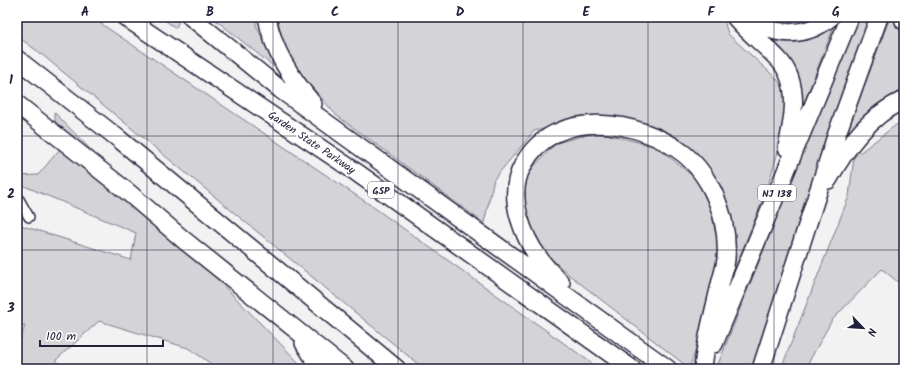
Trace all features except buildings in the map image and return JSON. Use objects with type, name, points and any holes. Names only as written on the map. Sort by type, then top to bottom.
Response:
[{"type":"highway","name":"Garden State Parkway","points":[[125,17],[356,172],[632,369]]},
{"type":"highway","points":[[191,17],[281,90],[330,123],[395,172],[668,369]]},
{"type":"highway","points":[[268,17],[274,43],[282,61],[297,86],[330,123]]},
{"type":"highway","points":[[735,17],[779,60],[787,72],[791,85],[793,119],[780,185]]},
{"type":"highway","points":[[751,17],[758,23],[773,30],[792,33],[803,32],[816,28],[831,17]]},
{"type":"highway","name":"NJ 138","points":[[704,369],[850,17]]},
{"type":"highway","points":[[761,369],[834,139],[879,17]]},
{"type":"highway","points":[[903,17],[904,21]]},
{"type":"highway","points":[[17,59],[119,139],[397,369]]},
{"type":"highway","points":[[814,202],[851,144],[870,121],[888,108],[904,100]]},
{"type":"highway","points":[[17,104],[345,369]]},
{"type":"highway","points":[[579,304],[539,258],[520,222],[515,200],[517,180],[520,170],[532,151],[547,138],[569,128],[593,124],[620,126],[637,130],[664,141],[684,154],[702,174],[715,196],[723,221],[726,240],[726,261],[705,350],[704,369]]},
{"type":"highway","points":[[292,327],[321,369]]},
{"type":"street","points":[[17,196],[29,217]]},
{"type":"shaded area","points":[[17,17],[91,17],[369,204],[600,369],[424,369],[40,53],[17,36]]},
{"type":"shaded area","points":[[160,17],[176,17],[179,20],[176,28]]},
{"type":"shaded area","points":[[212,17],[257,17],[256,25],[278,70]]},
{"type":"shaded area","points":[[277,17],[723,17],[728,34],[777,79],[793,102],[766,192],[731,278],[732,227],[724,194],[695,153],[677,138],[634,121],[606,116],[534,131],[494,179],[484,223],[336,115],[287,58]]},
{"type":"shaded area","points":[[761,17],[822,17],[791,28]]},
{"type":"shaded area","points":[[857,17],[875,17],[755,369],[716,369]]},
{"type":"shaded area","points":[[890,17],[898,17],[899,29],[904,38],[904,95],[892,101],[847,132]]},
{"type":"shaded area","points":[[835,24],[800,113],[798,97],[754,29]]},
{"type":"shaded area","points":[[54,112],[305,369],[219,369],[188,348],[99,321],[56,360],[65,369],[17,369],[17,352],[25,325],[17,325],[17,224],[131,260],[136,233],[17,183],[17,176],[38,175],[60,149]]},
{"type":"shaded area","points":[[904,121],[904,287],[882,269],[832,320],[805,369],[781,369],[849,196],[854,157],[896,125]]},
{"type":"shaded area","points":[[598,132],[657,147],[706,187],[720,254],[712,307],[689,368],[568,274],[539,247],[525,207],[526,175],[556,143]]}]
